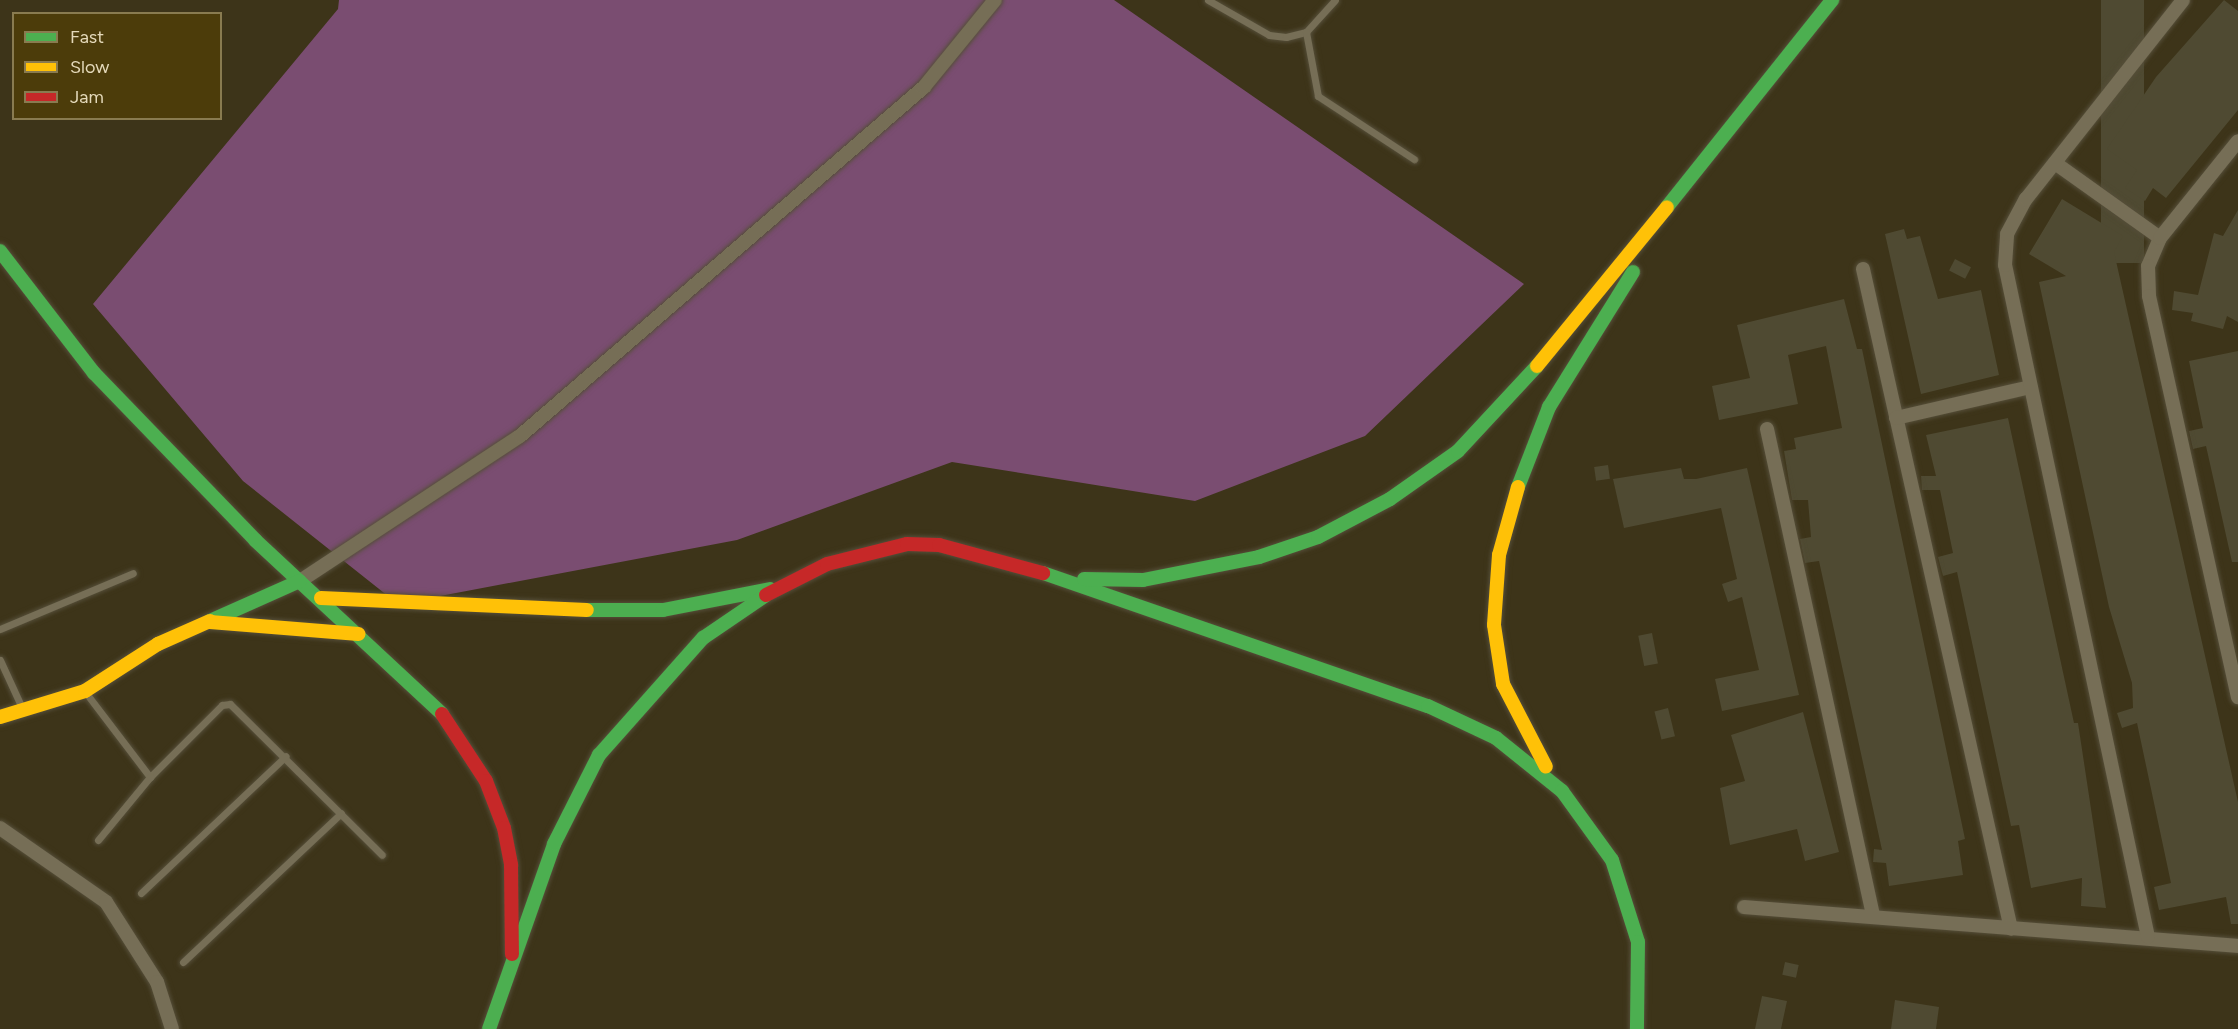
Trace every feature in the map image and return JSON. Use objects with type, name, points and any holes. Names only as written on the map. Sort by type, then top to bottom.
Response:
[{"type":"main road","points":[[1038,571],[1098,581],[1200,571],[1318,537],[1390,499],[1458,451],[1519,388],[1680,197],[1832,0]]},
{"type":"main road","points":[[1637,1029],[1638,942],[1628,899],[1612,860],[1562,791],[1520,726],[1503,684],[1494,625],[1499,555],[1510,507],[1549,407],[1680,197]]},
{"type":"main road","points":[[0,251],[94,373],[300,581],[434,704],[486,781],[511,865],[512,954]]},
{"type":"main road","points":[[489,1029],[512,954],[554,844],[599,755],[664,674],[703,638],[776,588],[827,564],[907,544],[960,549],[1038,571],[1428,706],[1496,738],[1562,791]]},
{"type":"main road","points":[[0,717],[24,712],[85,691],[203,622],[300,581]]},
{"type":"main road","points":[[321,598],[600,611],[663,610],[776,588]]},
{"type":"main road","points":[[203,622],[359,634]]},
{"type":"street","points":[[300,581],[520,436],[924,87],[994,0]]},
{"type":"street","points":[[2148,937],[2005,265],[2007,234],[2055,163],[2183,0]]},
{"type":"street","points":[[2238,141],[2160,238],[2148,266],[2149,296],[2238,698]]},
{"type":"street","points":[[2055,163],[2160,238]]},
{"type":"street","points":[[1863,269],[2011,929]]},
{"type":"street","points":[[1896,418],[2030,387]]},
{"type":"street","points":[[1767,429],[1874,917]]},
{"type":"street","points":[[0,828],[106,902],[157,982],[172,1029]]},
{"type":"street","points":[[1744,908],[2011,929],[2148,937],[2238,946]]},
{"type":"lane","points":[[1208,0],[1269,35],[1306,32],[1335,0]]},
{"type":"lane","points":[[1306,32],[1318,96],[1414,159]]},
{"type":"lane","points":[[0,629],[132,573]]},
{"type":"lane","points":[[0,660],[24,712]]},
{"type":"lane","points":[[85,691],[150,777]]},
{"type":"lane","points":[[98,840],[150,777],[222,705],[230,704],[286,756],[382,855]]},
{"type":"lane","points":[[141,893],[286,756]]},
{"type":"lane","points":[[183,962],[341,813]]},
{"type":"shaded area","points":[[339,0],[1114,0],[1524,284],[1365,436],[1195,501],[952,462],[737,540],[398,604],[243,481],[93,304],[338,9]]},
{"type":"building","points":[[2101,0],[2144,0],[2144,263],[2101,263]]},
{"type":"building","points":[[2224,0],[2238,11],[2238,110],[2166,198],[2153,188],[2145,201],[2125,188],[2137,170],[2107,149],[2156,77]]},
{"type":"building","points":[[2062,199],[2123,236],[2114,252],[2238,802],[2238,924],[2231,924],[2226,897],[2159,910],[2154,887],[2171,883],[2137,723],[2122,728],[2117,713],[2133,708],[2132,683],[2109,607],[2039,282],[2066,276],[2029,254]]},
{"type":"building","points":[[2238,210],[2238,322],[2227,316],[2223,329],[2191,321],[2193,313],[2172,310],[2174,291],[2198,295],[2214,233],[2223,236]]},
{"type":"building","points":[[1904,229],[1907,239],[1920,236],[1938,299],[1981,290],[1999,375],[1921,394],[1885,234]]},
{"type":"building","points":[[1955,259],[1971,267],[1965,279],[1949,271]]},
{"type":"building","points":[[1844,299],[1857,349],[1862,349],[1965,839],[1958,841],[1963,875],[1889,886],[1886,863],[1873,862],[1874,849],[1882,850],[1819,561],[1805,563],[1800,539],[1811,537],[1808,500],[1792,500],[1784,451],[1796,449],[1794,438],[1842,428],[1826,346],[1788,355],[1798,404],[1719,420],[1712,386],[1750,378],[1737,325]]},
{"type":"building","points":[[2238,351],[2238,562],[2232,562],[2206,446],[2193,449],[2189,431],[2203,428],[2189,361]]},
{"type":"building","points":[[2008,418],[2074,723],[2078,723],[2106,908],[2081,906],[2082,878],[2031,888],[2019,825],[2011,826],[1957,572],[1943,576],[1938,557],[1953,553],[1940,490],[1922,490],[1921,476],[1936,476],[1926,435]]},
{"type":"building","points":[[1608,465],[1610,479],[1596,481],[1594,467]]},
{"type":"building","points":[[1681,468],[1684,479],[1696,479],[1747,468],[1799,695],[1722,711],[1715,679],[1759,670],[1742,597],[1728,602],[1722,584],[1737,579],[1721,508],[1624,528],[1613,479]]},
{"type":"building","points":[[1652,633],[1658,663],[1644,666],[1638,636]]},
{"type":"building","points":[[1668,708],[1675,736],[1661,740],[1654,711]]},
{"type":"building","points":[[1803,712],[1839,852],[1805,861],[1797,829],[1730,845],[1720,788],[1745,781],[1731,735]]},
{"type":"building","points":[[1785,962],[1799,965],[1796,978],[1782,975]]},
{"type":"building","points":[[1762,996],[1787,1001],[1781,1029],[1755,1029]]},
{"type":"building","points":[[1895,1000],[1939,1007],[1936,1029],[1891,1029]]},
{"type":"traffic: fast","points":[[1667,207],[1832,0]]},
{"type":"traffic: fast","points":[[0,251],[94,373],[255,540],[442,714]]},
{"type":"traffic: fast","points":[[1518,487],[1549,407],[1633,272]]},
{"type":"traffic: fast","points":[[1084,579],[1143,580],[1259,557],[1318,537],[1390,499],[1458,451],[1537,366]]},
{"type":"traffic: fast","points":[[1043,573],[1428,706],[1496,738],[1562,791],[1612,860],[1638,942],[1637,1029]]},
{"type":"traffic: fast","points":[[210,621],[300,581]]},
{"type":"traffic: fast","points":[[587,610],[663,610],[770,589]]},
{"type":"traffic: fast","points":[[489,1029],[554,844],[599,755],[703,638],[766,595]]},
{"type":"traffic: slow","points":[[1537,366],[1667,207]]},
{"type":"traffic: slow","points":[[1518,487],[1499,555],[1494,625],[1503,684],[1546,767]]},
{"type":"traffic: slow","points":[[321,598],[587,610]]},
{"type":"traffic: slow","points":[[0,717],[85,691],[158,644],[210,621]]},
{"type":"traffic: slow","points":[[210,622],[359,634]]},
{"type":"traffic: jam","points":[[766,595],[827,564],[907,544],[939,545],[1043,573]]},
{"type":"traffic: jam","points":[[442,714],[486,781],[504,828],[511,865],[512,954]]}]
